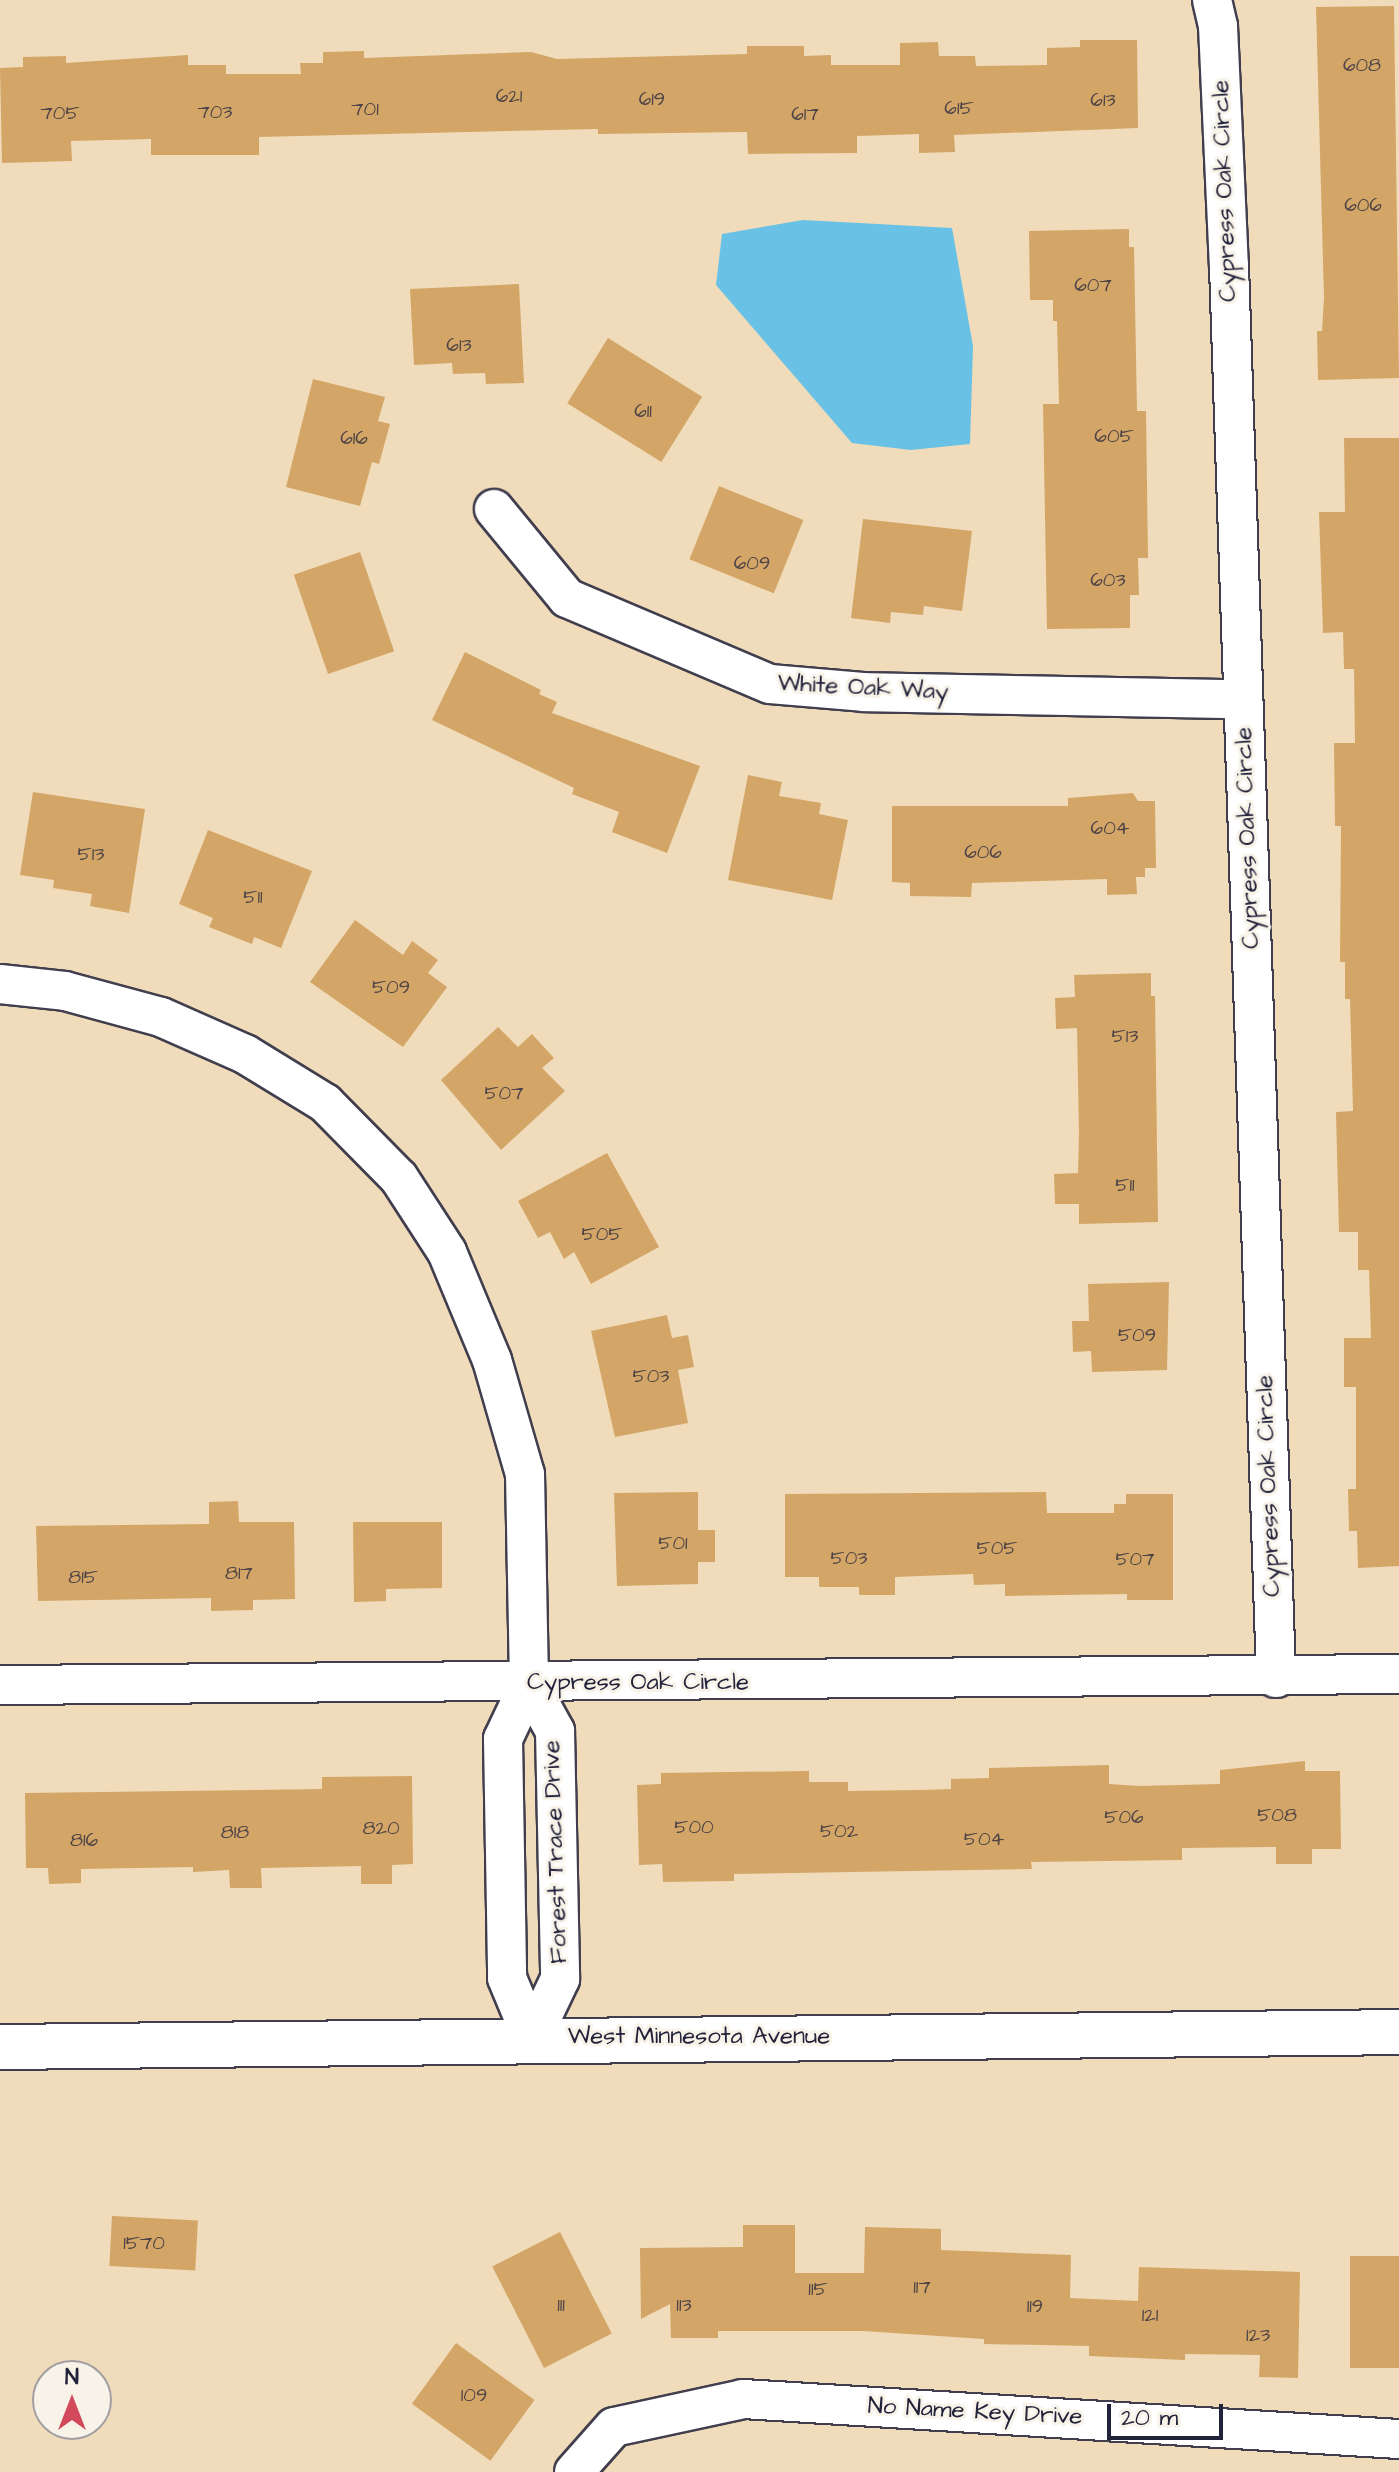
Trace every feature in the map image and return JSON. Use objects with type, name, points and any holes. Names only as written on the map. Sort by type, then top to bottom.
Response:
[{"type":"street","name":"Cypress Oak Circle","points":[[1212,0],[1219,41],[1276,1678]]},
{"type":"street","name":"White Oak Way","points":[[494,509],[567,598],[770,684],[863,692],[1243,699]]},
{"type":"street","name":"Forest Trace Drive","points":[[0,984],[65,991],[161,1017],[245,1054],[325,1103],[399,1178],[453,1265],[492,1360],[525,1474],[529,1684],[503,1739],[507,1978],[532,2038]]},
{"type":"street","name":"Cypress Oak Circle","points":[[0,1685],[529,1684],[1276,1678],[1399,1674]]},
{"type":"street","name":"Forest Trace Drive","points":[[529,1684],[555,1731],[560,1979],[532,2038]]},
{"type":"street","name":"West Minnesota Avenue","points":[[0,2047],[532,2038],[1399,2032]]},
{"type":"street","name":"No Name Key Drive","points":[[574,2472],[614,2427],[743,2399],[1399,2439]]},
{"type":"water","points":[[803,220],[952,228],[973,346],[970,444],[911,450],[852,443],[716,285],[722,234]]},
{"type":"building","points":[[1394,6],[1399,378],[1318,380],[1317,331],[1322,331],[1324,298],[1316,7]]},
{"type":"building","points":[[1080,40],[1137,40],[1138,128],[954,135],[955,152],[919,153],[919,134],[857,136],[857,153],[748,154],[747,132],[598,134],[598,129],[259,137],[259,155],[151,155],[151,139],[71,141],[72,161],[2,163],[0,68],[23,67],[23,57],[66,56],[66,63],[188,55],[188,65],[226,65],[226,74],[301,74],[300,63],[323,63],[323,52],[364,51],[364,58],[531,52],[557,59],[747,54],[747,46],[804,46],[804,56],[831,55],[831,65],[900,65],[900,43],[938,42],[939,56],[975,56],[976,66],[1047,65],[1047,48],[1080,47]]},
{"type":"building","points":[[1129,229],[1129,247],[1134,247],[1137,411],[1146,411],[1148,558],[1138,558],[1139,595],[1130,595],[1130,628],[1047,629],[1043,404],[1059,404],[1057,321],[1053,321],[1053,300],[1030,300],[1029,231]]},
{"type":"building","points":[[519,284],[524,383],[486,384],[485,373],[453,374],[452,363],[414,365],[410,289]]},
{"type":"building","points":[[608,338],[702,397],[661,462],[567,403]]},
{"type":"building","points":[[313,379],[385,397],[378,421],[390,424],[379,464],[372,462],[360,506],[286,487]]},
{"type":"building","points":[[1344,438],[1399,438],[1399,1566],[1358,1568],[1357,1531],[1349,1531],[1348,1489],[1356,1489],[1356,1387],[1344,1387],[1344,1338],[1371,1338],[1369,1270],[1358,1270],[1358,1232],[1339,1232],[1336,1112],[1353,1111],[1350,999],[1345,999],[1345,962],[1340,962],[1341,826],[1335,826],[1334,743],[1355,743],[1354,669],[1344,669],[1343,632],[1323,633],[1319,512],[1345,512]]},
{"type":"building","points":[[719,486],[803,520],[774,593],[689,559]]},
{"type":"building","points":[[863,519],[972,531],[962,611],[924,606],[923,615],[891,612],[890,623],[851,618]]},
{"type":"building","points":[[360,552],[394,651],[328,674],[294,575]]},
{"type":"building","points":[[465,652],[541,690],[539,694],[557,702],[552,713],[700,766],[667,853],[612,832],[619,812],[572,794],[574,788],[432,720]]},
{"type":"building","points":[[748,775],[782,782],[779,796],[821,803],[819,814],[848,820],[832,900],[728,880]]},
{"type":"building","points":[[33,792],[145,809],[129,913],[90,906],[92,894],[53,888],[54,880],[20,875]]},
{"type":"building","points":[[1133,793],[1138,801],[1155,801],[1156,868],[1145,868],[1145,877],[1136,877],[1137,894],[1107,895],[1107,879],[972,883],[971,897],[910,896],[910,883],[892,882],[892,806],[1068,806],[1068,798]]},
{"type":"building","points":[[208,830],[312,871],[281,948],[254,937],[252,944],[209,927],[213,918],[179,904]]},
{"type":"building","points":[[355,920],[403,955],[412,941],[438,960],[428,973],[447,987],[403,1047],[310,982]]},
{"type":"building","points":[[1151,973],[1151,996],[1155,996],[1158,1222],[1079,1224],[1079,1204],[1055,1204],[1054,1174],[1078,1173],[1079,1135],[1077,1028],[1056,1029],[1055,998],[1075,997],[1074,975]]},
{"type":"building","points":[[498,1027],[518,1047],[532,1034],[554,1058],[542,1068],[565,1091],[501,1150],[441,1080]]},
{"type":"building","points":[[607,1153],[659,1247],[591,1284],[574,1252],[564,1259],[550,1232],[538,1238],[518,1201]]},
{"type":"building","points":[[1169,1282],[1167,1370],[1092,1372],[1091,1351],[1073,1352],[1072,1321],[1089,1321],[1088,1284]]},
{"type":"building","points":[[667,1315],[672,1338],[688,1335],[694,1367],[678,1370],[688,1423],[615,1437],[591,1331]]},
{"type":"building","points":[[698,1492],[698,1530],[715,1530],[715,1562],[698,1562],[698,1584],[617,1586],[614,1493]]},
{"type":"building","points":[[1046,1492],[1047,1513],[1114,1513],[1114,1504],[1126,1504],[1126,1494],[1173,1494],[1173,1600],[1127,1600],[1127,1594],[1005,1596],[1005,1584],[974,1585],[973,1574],[895,1577],[895,1595],[859,1595],[859,1587],[819,1587],[819,1577],[785,1577],[785,1494]]},
{"type":"building","points":[[238,1501],[239,1522],[294,1522],[295,1599],[253,1600],[253,1610],[211,1611],[211,1598],[38,1601],[36,1526],[209,1524],[209,1502]]},
{"type":"building","points":[[353,1522],[442,1522],[442,1588],[386,1589],[386,1601],[354,1602]]},
{"type":"building","points":[[1305,1761],[1305,1771],[1340,1771],[1341,1849],[1312,1849],[1312,1864],[1276,1864],[1276,1847],[1182,1848],[1182,1860],[1031,1862],[1032,1869],[734,1874],[734,1881],[663,1882],[662,1864],[639,1865],[637,1785],[661,1784],[661,1773],[809,1771],[809,1782],[848,1782],[848,1791],[920,1790],[951,1789],[951,1779],[989,1778],[989,1768],[1109,1765],[1109,1784],[1139,1786],[1220,1784],[1220,1770]]},
{"type":"building","points":[[412,1776],[413,1864],[392,1865],[392,1884],[361,1884],[361,1866],[261,1868],[262,1888],[230,1888],[229,1870],[193,1872],[193,1867],[81,1869],[81,1883],[49,1884],[48,1868],[26,1868],[25,1793],[322,1789],[322,1777]]},
{"type":"building","points":[[112,2216],[198,2221],[195,2270],[109,2266]]},
{"type":"building","points":[[743,2225],[795,2225],[795,2273],[864,2273],[865,2227],[941,2229],[941,2250],[1071,2255],[1070,2298],[1138,2301],[1139,2267],[1300,2272],[1298,2378],[1259,2377],[1260,2355],[1185,2354],[1185,2360],[1089,2356],[1089,2346],[984,2344],[984,2339],[863,2331],[718,2331],[718,2338],[671,2338],[670,2304],[641,2319],[640,2248],[743,2247]]},
{"type":"building","points":[[560,2232],[612,2334],[544,2368],[492,2267]]},
{"type":"building","points":[[1350,2256],[1399,2256],[1399,2368],[1350,2368]]},
{"type":"building","points":[[456,2343],[534,2400],[490,2461],[412,2404]]}]
